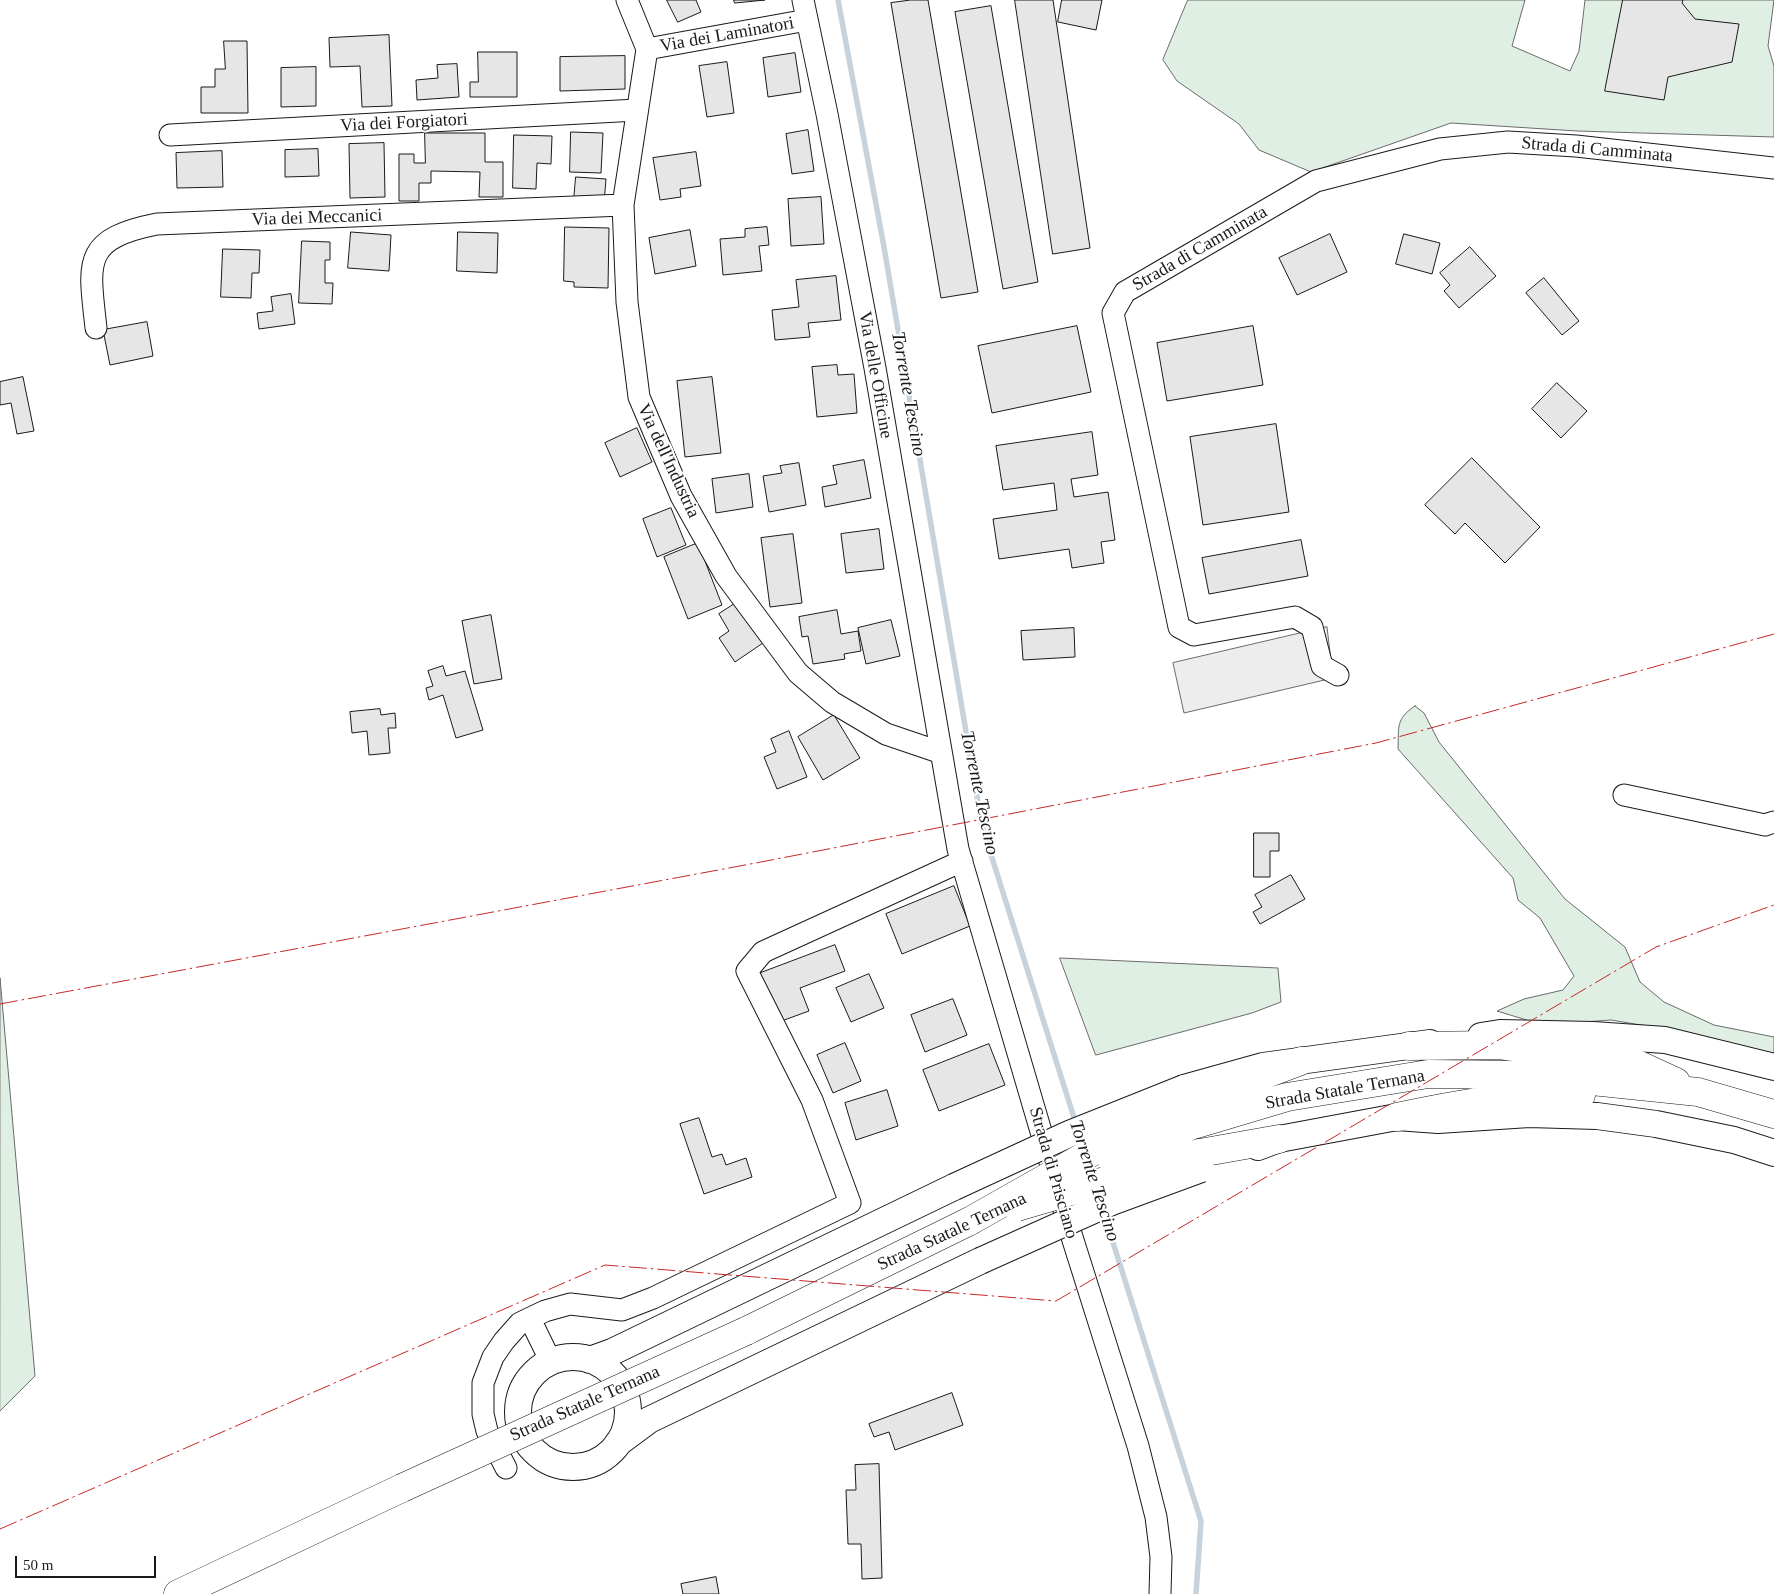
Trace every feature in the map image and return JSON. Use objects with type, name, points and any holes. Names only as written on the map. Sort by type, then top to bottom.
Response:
[{"type":"highway","points":[[1408,1046],[1498,1044],[1626,1059],[1698,1092]]},
{"type":"highway","points":[[1189,1106],[1300,1061]]},
{"type":"highway","name":"Strada Statale Ternana","points":[[178,1594],[402,1488],[746,1331],[970,1221],[1189,1106],[1287,1098],[1428,1074],[1534,1075],[1698,1092],[1774,1114]]},
{"type":"highway","points":[[1397,1117],[1471,1101],[1536,1096],[1698,1092]]},
{"type":"highway","points":[[970,1221],[1279,1139]]},
{"type":"main road","points":[[1300,1061],[1500,1033],[1593,1034],[1666,1040],[1774,1067]]},
{"type":"main road","points":[[590,1360],[612,1352],[954,1187],[1069,1134],[1189,1106]]},
{"type":"main road","points":[[1279,1139],[1397,1117],[1438,1120],[1529,1114],[1597,1116],[1666,1126],[1734,1140],[1774,1153]]},
{"type":"main road","points":[[618,1443],[649,1420],[980,1261],[1200,1161]]},
{"type":"main road","points":[[571,1357],[590,1360],[612,1374],[626,1397],[628,1418],[625,1430],[612,1451],[596,1462],[575,1467],[556,1465],[535,1452],[527,1442],[520,1428],[520,1400],[530,1378],[550,1362],[571,1357]]},
{"type":"street","points":[[627,0],[647,49]]},
{"type":"street","name":"Via dei Laminatori","points":[[647,49],[805,10]]},
{"type":"street","name":"Via delle Officine","points":[[805,10],[827,114],[873,358],[939,752]]},
{"type":"street","name":"Via dell'Industria","points":[[647,49],[623,205],[627,302],[639,397],[681,496],[726,576],[798,673],[832,702],[886,734],[939,752]]},
{"type":"street","name":"Via dei Forgiatori","points":[[170,135],[637,110]]},
{"type":"street","name":"Strada di Camminata","points":[[1338,675],[1322,666],[1312,627],[1295,617],[1194,635],[1179,627],[1114,313],[1125,292],[1316,181],[1440,149],[1508,142],[1576,146],[1774,168]]},
{"type":"street","name":"Via dei Meccanici","points":[[96,328],[91,276],[93,260],[109,240],[133,229],[157,224],[623,205]]},
{"type":"street","name":"Strada di Prisciano","points":[[939,752],[962,861],[1072,1237],[1138,1446],[1156,1517],[1161,1557],[1160,1594]]},
{"type":"street","points":[[1624,794],[1765,825],[1774,822]]},
{"type":"street","points":[[506,1468],[487,1432],[483,1414],[483,1383],[493,1357],[520,1323],[545,1311],[570,1304],[622,1310],[653,1298],[850,1203],[812,1100],[747,971],[763,952],[962,861]]},
{"type":"street","points":[[530,1318],[550,1362]]},
{"type":"green space","points":[[1188,0],[1525,0],[1512,46],[1570,71],[1579,51],[1585,0],[1774,0],[1768,46],[1774,66],[1774,137],[1577,131],[1451,123],[1311,172],[1259,150],[1239,124],[1177,81],[1163,60]]},
{"type":"green space","points":[[1415,706],[1424,713],[1439,742],[1565,899],[1625,947],[1640,982],[1664,1002],[1714,1025],[1774,1037],[1774,1059],[1694,1034],[1611,1020],[1543,1025],[1497,1011],[1524,999],[1563,990],[1574,976],[1540,918],[1518,900],[1513,878],[1398,749],[1399,724],[1404,715]]},
{"type":"green space","points":[[1060,958],[1278,968],[1281,1002],[1252,1013],[1096,1055]]},
{"type":"green space","points":[[0,978],[35,1376],[0,1411]]},
{"type":"shaded area","points":[[1327,627],[1333,678],[1184,713],[1173,663]]},
{"type":"building","points":[[667,0],[696,0],[701,12],[678,22]]},
{"type":"building","points":[[734,0],[765,0],[735,3]]},
{"type":"building","points":[[928,0],[978,292],[941,298],[891,3]]},
{"type":"building","points":[[1015,0],[1053,0],[1090,248],[1053,254]]},
{"type":"building","points":[[1062,0],[1102,0],[1096,30],[1058,22]]},
{"type":"building","points":[[1623,0],[1683,0],[1682,3],[1695,19],[1739,24],[1732,62],[1668,77],[1664,100],[1605,91]]},
{"type":"building","points":[[991,6],[1038,282],[1003,289],[955,12]]},
{"type":"building","points":[[389,35],[392,106],[362,107],[360,66],[330,67],[329,38]]},
{"type":"building","points":[[224,41],[247,41],[248,113],[201,113],[201,87],[215,87],[215,69],[225,69]]},
{"type":"building","points":[[478,52],[517,52],[517,97],[470,97],[470,82],[478,82]]},
{"type":"building","points":[[795,53],[801,92],[768,97],[763,58]]},
{"type":"building","points":[[625,56],[625,89],[560,91],[560,57]]},
{"type":"building","points":[[727,62],[734,113],[707,117],[699,66]]},
{"type":"building","points":[[457,64],[459,97],[417,100],[416,80],[438,78],[437,65]]},
{"type":"building","points":[[316,67],[316,106],[281,107],[281,68]]},
{"type":"building","points":[[808,130],[814,171],[792,174],[786,134]]},
{"type":"building","points":[[571,132],[603,133],[601,173],[570,172]]},
{"type":"building","points":[[425,133],[485,133],[485,162],[503,162],[503,197],[479,197],[480,172],[431,171],[431,183],[419,183],[419,201],[399,201],[399,154],[414,154],[414,163],[425,163]]},
{"type":"building","points":[[514,135],[552,136],[551,164],[537,163],[536,189],[513,188]]},
{"type":"building","points":[[384,143],[385,197],[350,198],[349,144]]},
{"type":"building","points":[[318,149],[319,176],[285,177],[285,150]]},
{"type":"building","points":[[222,151],[223,187],[177,188],[176,153]]},
{"type":"building","points":[[696,152],[701,186],[680,189],[681,197],[660,200],[653,158]]},
{"type":"building","points":[[576,177],[606,179],[604,203],[574,200]]},
{"type":"building","points":[[821,197],[824,244],[791,246],[788,199]]},
{"type":"building","points":[[565,227],[609,228],[608,288],[574,287],[574,282],[564,281]]},
{"type":"building","points":[[767,227],[769,245],[759,246],[762,271],[723,275],[720,239],[745,237],[745,229]]},
{"type":"building","points":[[690,230],[696,266],[655,274],[649,238]]},
{"type":"building","points":[[351,232],[391,235],[389,271],[348,268]]},
{"type":"building","points":[[458,232],[498,233],[497,273],[457,271]]},
{"type":"building","points":[[1330,234],[1347,272],[1297,295],[1279,258]]},
{"type":"building","points":[[1404,234],[1440,243],[1432,274],[1396,264]]},
{"type":"building","points":[[302,241],[330,242],[330,260],[325,260],[325,283],[333,283],[332,304],[299,303]]},
{"type":"building","points":[[1470,247],[1496,276],[1459,308],[1444,291],[1450,285],[1440,273]]},
{"type":"building","points":[[223,249],[260,250],[259,273],[252,273],[251,298],[221,297]]},
{"type":"building","points":[[836,276],[841,320],[808,323],[810,337],[775,340],[772,310],[799,307],[796,280]]},
{"type":"building","points":[[1544,278],[1579,321],[1562,335],[1526,293]]},
{"type":"building","points":[[291,294],[295,324],[259,329],[257,313],[273,311],[271,297]]},
{"type":"building","points":[[147,322],[153,356],[110,365],[103,330]]},
{"type":"building","points":[[1077,326],[1091,392],[992,413],[978,346]]},
{"type":"building","points":[[1253,326],[1263,385],[1167,401],[1157,343]]},
{"type":"building","points":[[837,365],[838,375],[854,374],[857,413],[817,417],[812,367]]},
{"type":"building","points":[[23,377],[34,431],[17,434],[11,403],[0,405],[0,382]]},
{"type":"building","points":[[712,377],[721,453],[685,457],[677,381]]},
{"type":"building","points":[[1557,383],[1587,411],[1561,438],[1532,409]]},
{"type":"building","points":[[1276,424],[1289,512],[1203,525],[1190,437]]},
{"type":"building","points":[[637,428],[652,462],[620,477],[605,443]]},
{"type":"building","points":[[1092,432],[1098,475],[1071,479],[1074,497],[1108,492],[1115,540],[1101,542],[1104,563],[1072,568],[1069,549],[999,559],[993,519],[1057,510],[1054,483],[1003,490],[996,446]]},
{"type":"building","points":[[1472,458],[1540,527],[1505,563],[1465,523],[1455,534],[1425,505]]},
{"type":"building","points":[[864,460],[871,498],[825,507],[822,487],[837,484],[833,466]]},
{"type":"building","points":[[799,463],[806,505],[769,512],[763,476],[782,473],[780,466]]},
{"type":"building","points":[[749,474],[753,507],[716,513],[712,479]]},
{"type":"building","points":[[671,508],[686,545],[657,557],[643,519]]},
{"type":"building","points":[[879,529],[884,569],[846,573],[841,534]]},
{"type":"building","points":[[793,534],[802,603],[770,607],[761,538]]},
{"type":"building","points":[[1301,540],[1308,576],[1209,594],[1202,558]]},
{"type":"building","points":[[698,543],[722,605],[688,619],[664,557]]},
{"type":"building","points":[[736,603],[763,643],[735,662],[719,638],[729,631],[719,614]]},
{"type":"building","points":[[837,610],[841,634],[858,631],[861,651],[844,654],[845,659],[813,664],[808,636],[802,637],[799,617]]},
{"type":"building","points":[[491,615],[502,679],[474,684],[462,621]]},
{"type":"building","points":[[891,620],[900,656],[866,664],[858,628]]},
{"type":"building","points":[[1074,628],[1075,657],[1023,660],[1021,631]]},
{"type":"building","points":[[443,666],[446,676],[465,671],[483,730],[456,738],[443,695],[429,700],[426,688],[433,686],[428,671]]},
{"type":"building","points":[[380,709],[381,715],[395,713],[396,728],[388,728],[390,753],[369,755],[367,731],[352,733],[350,712]]},
{"type":"building","points":[[834,715],[860,758],[823,780],[798,737]]},
{"type":"building","points":[[789,731],[807,777],[777,789],[764,757],[776,752],[771,739]]},
{"type":"building","points":[[1254,833],[1279,833],[1279,851],[1270,851],[1270,877],[1254,877]]},
{"type":"building","points":[[1291,875],[1305,899],[1260,924],[1253,912],[1262,907],[1255,895]]},
{"type":"building","points":[[954,886],[970,926],[902,954],[886,914]]},
{"type":"building","points":[[835,945],[845,971],[800,988],[809,1011],[776,1023],[758,974]]},
{"type":"building","points":[[869,974],[884,1008],[851,1022],[836,988]]},
{"type":"building","points":[[953,999],[967,1035],[925,1052],[911,1015]]},
{"type":"building","points":[[845,1043],[861,1081],[833,1093],[817,1055]]},
{"type":"building","points":[[989,1044],[1005,1085],[939,1111],[923,1070]]},
{"type":"building","points":[[887,1090],[898,1126],[856,1140],[845,1103]]},
{"type":"building","points":[[699,1118],[712,1157],[722,1154],[726,1165],[746,1158],[752,1177],[704,1194],[680,1124]]},
{"type":"building","points":[[952,1393],[963,1425],[895,1450],[889,1432],[874,1437],[869,1424]]},
{"type":"building","points":[[879,1464],[882,1578],[862,1579],[861,1544],[848,1544],[846,1490],[856,1490],[855,1465]]},
{"type":"building","points":[[716,1577],[719,1594],[683,1594],[681,1584]]},
{"type":"waterway","name":"Torrente Tescino","points":[[838,0],[884,247],[982,826],[1076,1124]]},
{"type":"waterway","name":"Torrente Tescino","points":[[1104,1214],[1201,1521],[1196,1594]]},
{"type":"power","points":[[0,1004],[761,862],[1376,743],[1774,634]]},
{"type":"power","points":[[0,1529],[605,1265],[1056,1301],[1656,947],[1774,905]]}]
